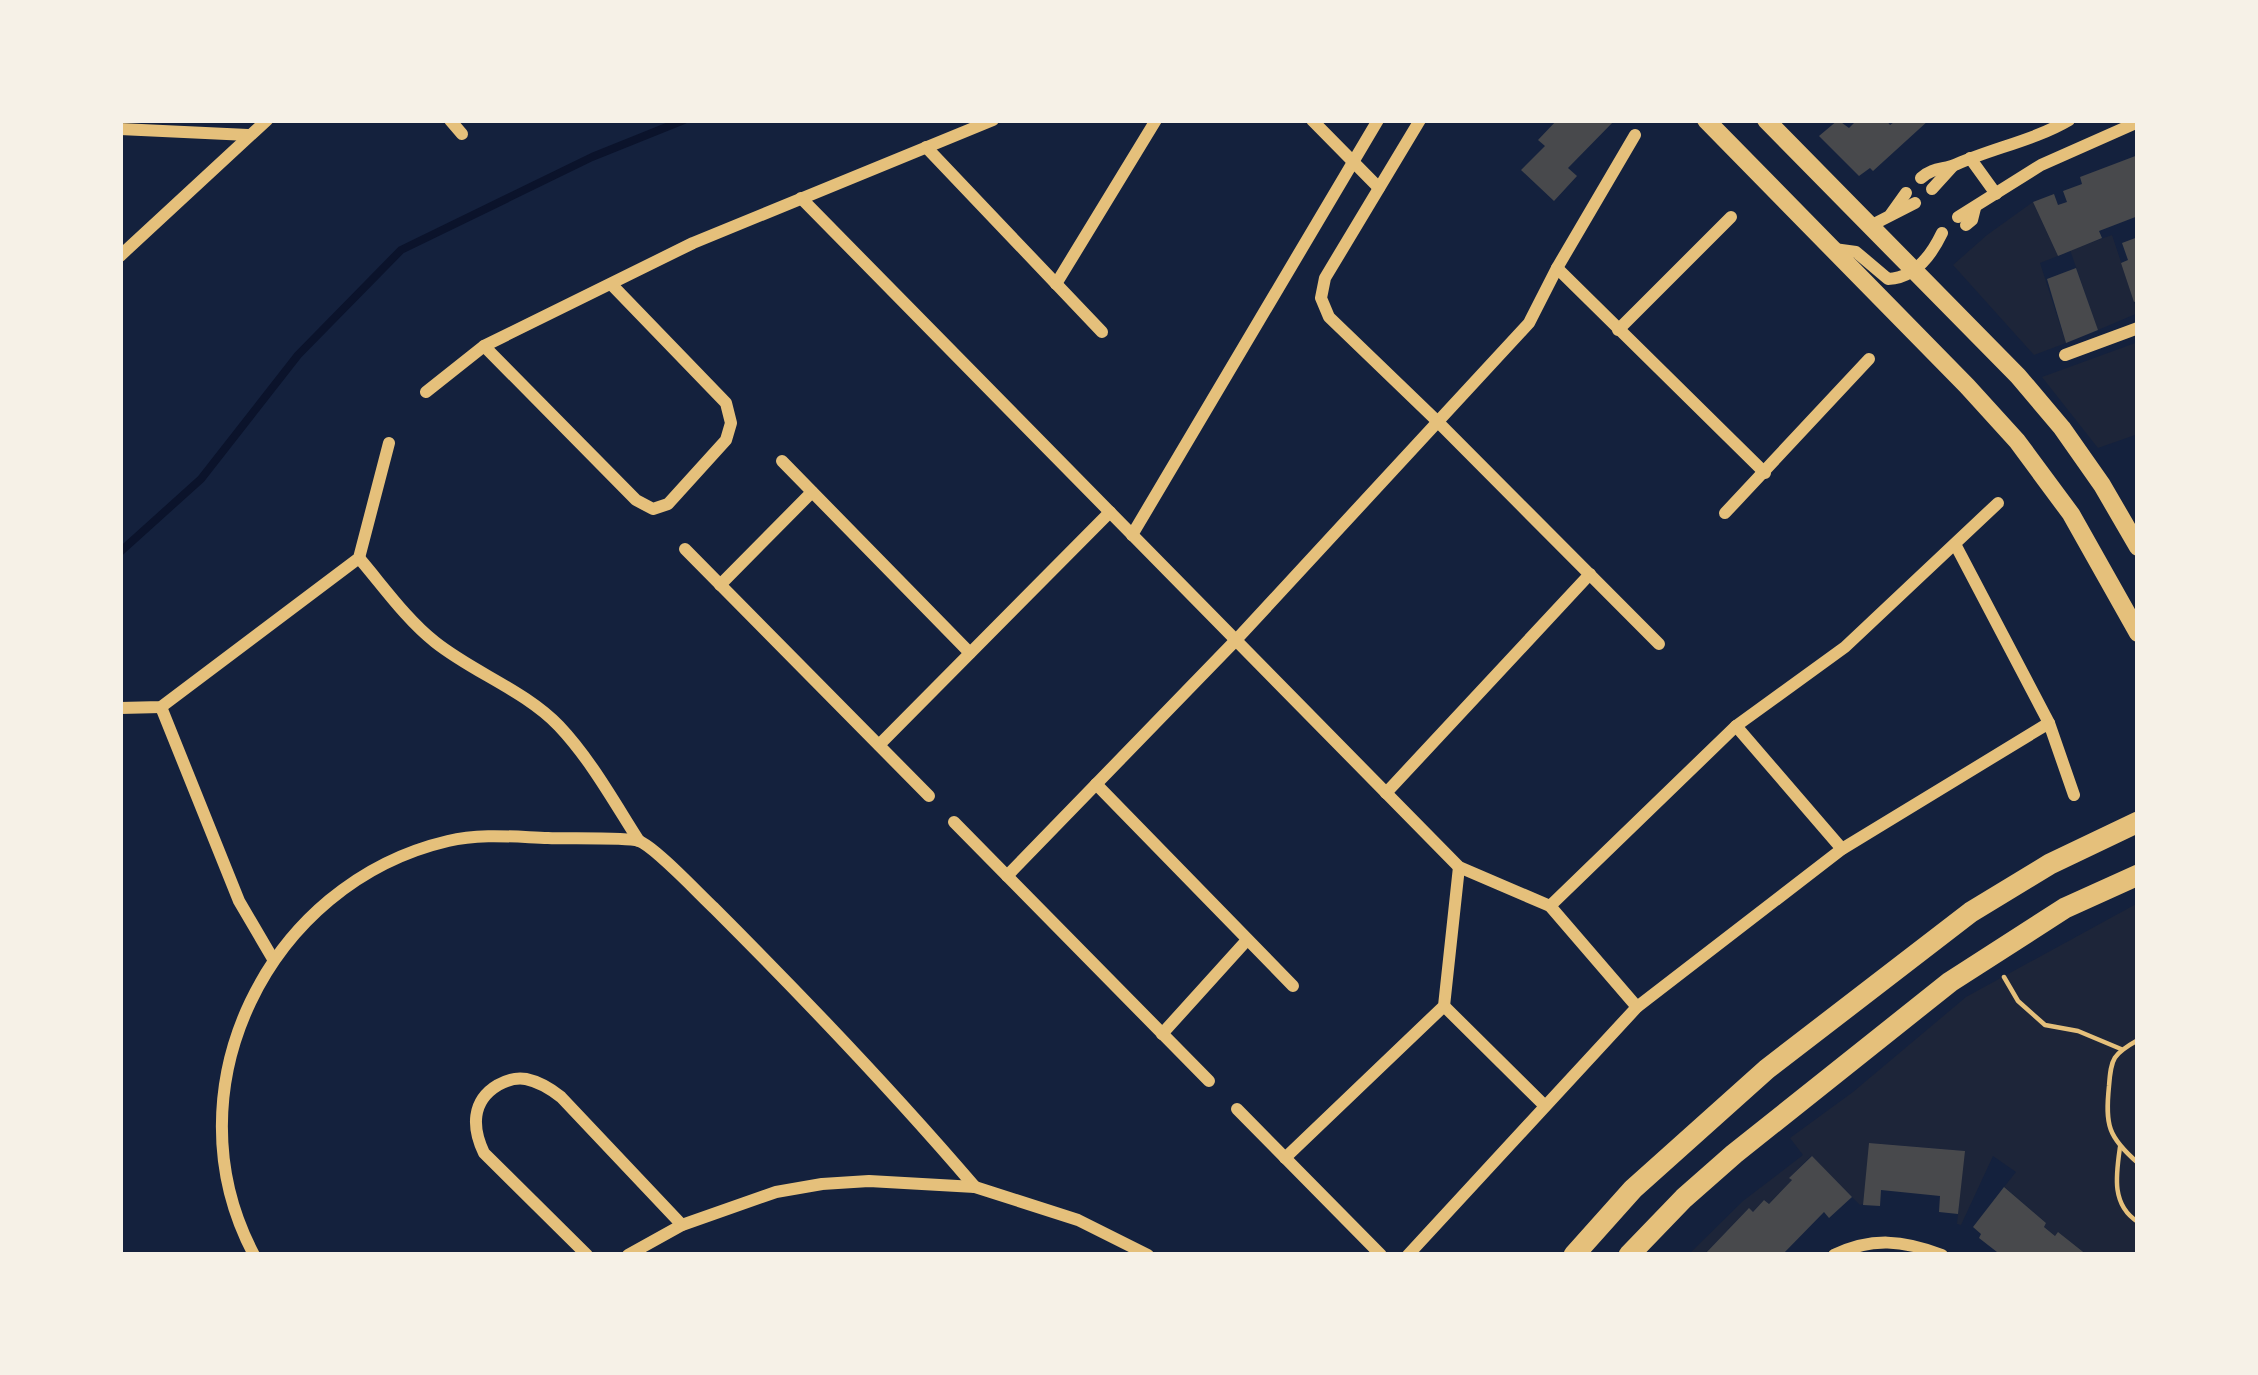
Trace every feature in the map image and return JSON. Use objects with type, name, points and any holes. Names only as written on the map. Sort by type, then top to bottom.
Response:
[{"type":"main road","points":[[1574,1255],[1633,1189],[1767,1069],[1970,912],[2050,864],[2138,822]]},
{"type":"main road","points":[[1629,1255],[1734,1154],[1950,982],[2065,908],[2138,875]]},
{"type":"street","points":[[120,256],[267,120]]},
{"type":"street","points":[[450,120],[462,134]]},
{"type":"street","points":[[426,392],[484,346],[693,242],[993,120]]},
{"type":"street","points":[[1056,284],[1156,120]]},
{"type":"street","points":[[1312,120],[1379,188]]},
{"type":"street","points":[[1132,535],[1378,120]]},
{"type":"street","points":[[1420,120],[1325,278],[1321,298],[1328,317],[1659,644]]},
{"type":"street","points":[[1706,120],[2017,441],[2071,514],[2138,633]]},
{"type":"street","points":[[1766,120],[2018,376],[2102,484],[2138,547]]},
{"type":"street","points":[[1927,183],[1930,170],[1952,167],[2069,120]]},
{"type":"street","points":[[1962,221],[1972,220],[1976,208],[2041,165],[2138,122]]},
{"type":"street","points":[[120,129],[248,135]]},
{"type":"street","points":[[1007,876],[1236,640],[1529,323],[1635,135]]},
{"type":"street","points":[[926,147],[1102,332]]},
{"type":"street","points":[[1970,158],[1996,194]]},
{"type":"street","points":[[801,198],[1459,867],[1550,906],[1636,1007]]},
{"type":"street","points":[[1870,226],[1910,198]]},
{"type":"street","points":[[1618,330],[1731,218]]},
{"type":"street","points":[[1832,249],[1856,252],[1888,279],[1900,279],[1915,271],[1946,237]]},
{"type":"street","points":[[1557,268],[1765,472]]},
{"type":"street","points":[[484,346],[636,500],[653,509],[668,504],[726,440],[731,423],[726,403],[612,285]]},
{"type":"street","points":[[2065,356],[2138,328]]},
{"type":"street","points":[[1725,513],[1870,359]]},
{"type":"street","points":[[120,708],[161,707],[359,558],[389,443]]},
{"type":"street","points":[[782,460],[970,653]]},
{"type":"street","points":[[720,585],[812,491]]},
{"type":"street","points":[[1550,906],[1736,726],[1845,647],[1998,503]]},
{"type":"street","points":[[878,745],[1110,512]]},
{"type":"street","points":[[1955,544],[2049,723],[2074,795]]},
{"type":"street","points":[[685,549],[929,796]]},
{"type":"street","points":[[359,558],[430,638],[557,725],[581,752],[639,841],[767,962],[975,1187]]},
{"type":"street","points":[[1386,793],[1591,574]]},
{"type":"street","points":[[161,707],[238,902],[273,959]]},
{"type":"street","points":[[1408,1255],[1636,1007],[1842,849],[2049,723]]},
{"type":"street","points":[[1736,726],[1842,849]]},
{"type":"street","points":[[1096,784],[1293,986]]},
{"type":"street","points":[[954,822],[1209,1081]]},
{"type":"street","points":[[254,1255],[239,1226],[225,1173],[220,1122],[226,1074],[246,1010],[273,959],[315,911],[361,877],[408,853],[452,840],[495,836],[639,841]]},
{"type":"street","points":[[1285,1158],[1444,1006],[1459,867]]},
{"type":"street","points":[[1162,1034],[1247,940]]},
{"type":"street","points":[[1444,1006],[1545,1106]]},
{"type":"street","points":[[587,1255],[484,1153],[476,1137],[475,1116],[491,1088],[524,1078],[562,1097],[682,1225]]},
{"type":"street","points":[[1237,1109],[1381,1255]]},
{"type":"street","points":[[628,1255],[682,1225],[776,1192],[869,1181],[975,1187],[1078,1220],[1148,1255]]},
{"type":"street","points":[[1834,1255],[1875,1241],[1906,1243],[1942,1255]]},
{"type":"path","points":[[1991,956],[2018,1001],[2045,1025],[2078,1031],[2121,1049]]},
{"type":"path","points":[[2138,1040],[2111,1060],[2106,1118],[2120,1147],[2138,1163]]},
{"type":"path","points":[[2120,1147],[2116,1192],[2126,1215],[2138,1222]]},
{"type":"shaded area","points":[[2033,202],[2058,256],[2040,263],[2066,343],[2034,355],[1953,265]]},
{"type":"shaded area","points":[[2112,235],[2138,313],[2098,330],[2070,250]]},
{"type":"shaded area","points":[[2138,342],[2138,434],[2098,448],[2042,377]]},
{"type":"shaded area","points":[[2138,903],[2138,1255],[2087,1255],[2059,1233],[2055,1236],[2004,1187],[2016,1172],[1993,1156],[1961,1225],[1957,1224],[1964,1151],[1870,1143],[1863,1204],[1811,1156],[1769,1204],[1764,1200],[1753,1212],[1748,1209],[1704,1255],[1688,1255],[1743,1201],[1803,1155],[1790,1138],[1966,997]]},
{"type":"building","points":[[1557,120],[1615,120],[1568,168],[1577,176],[1554,201],[1521,170],[1545,146],[1538,140]]},
{"type":"building","points":[[1838,120],[1849,128],[1857,120],[1886,120],[1890,125],[1897,120],[1929,120],[1873,171],[1870,168],[1859,176],[1819,136]]},
{"type":"building","points":[[2138,155],[2138,216],[2099,231],[2102,238],[2058,256],[2033,202],[2054,194],[2058,205],[2067,202],[2063,191],[2082,184],[2080,177]]},
{"type":"building","points":[[2138,237],[2138,300],[2134,302],[2121,263],[2128,260],[2122,243]]},
{"type":"building","points":[[2076,268],[2098,330],[2066,343],[2047,279]]},
{"type":"building","points":[[1869,1143],[1965,1151],[1958,1214],[1939,1212],[1940,1196],[1881,1190],[1880,1206],[1863,1205]]},
{"type":"building","points":[[1812,1156],[1852,1197],[1829,1218],[1824,1212],[1782,1255],[1704,1255],[1749,1208],[1753,1212],[1764,1200],[1769,1204]]},
{"type":"building","points":[[2004,1187],[2046,1223],[2044,1227],[2087,1255],[1994,1255],[1997,1252],[1973,1227]]},
{"type":"waterway","points":[[120,552],[201,479],[298,355],[401,250],[592,157],[684,120]]}]
